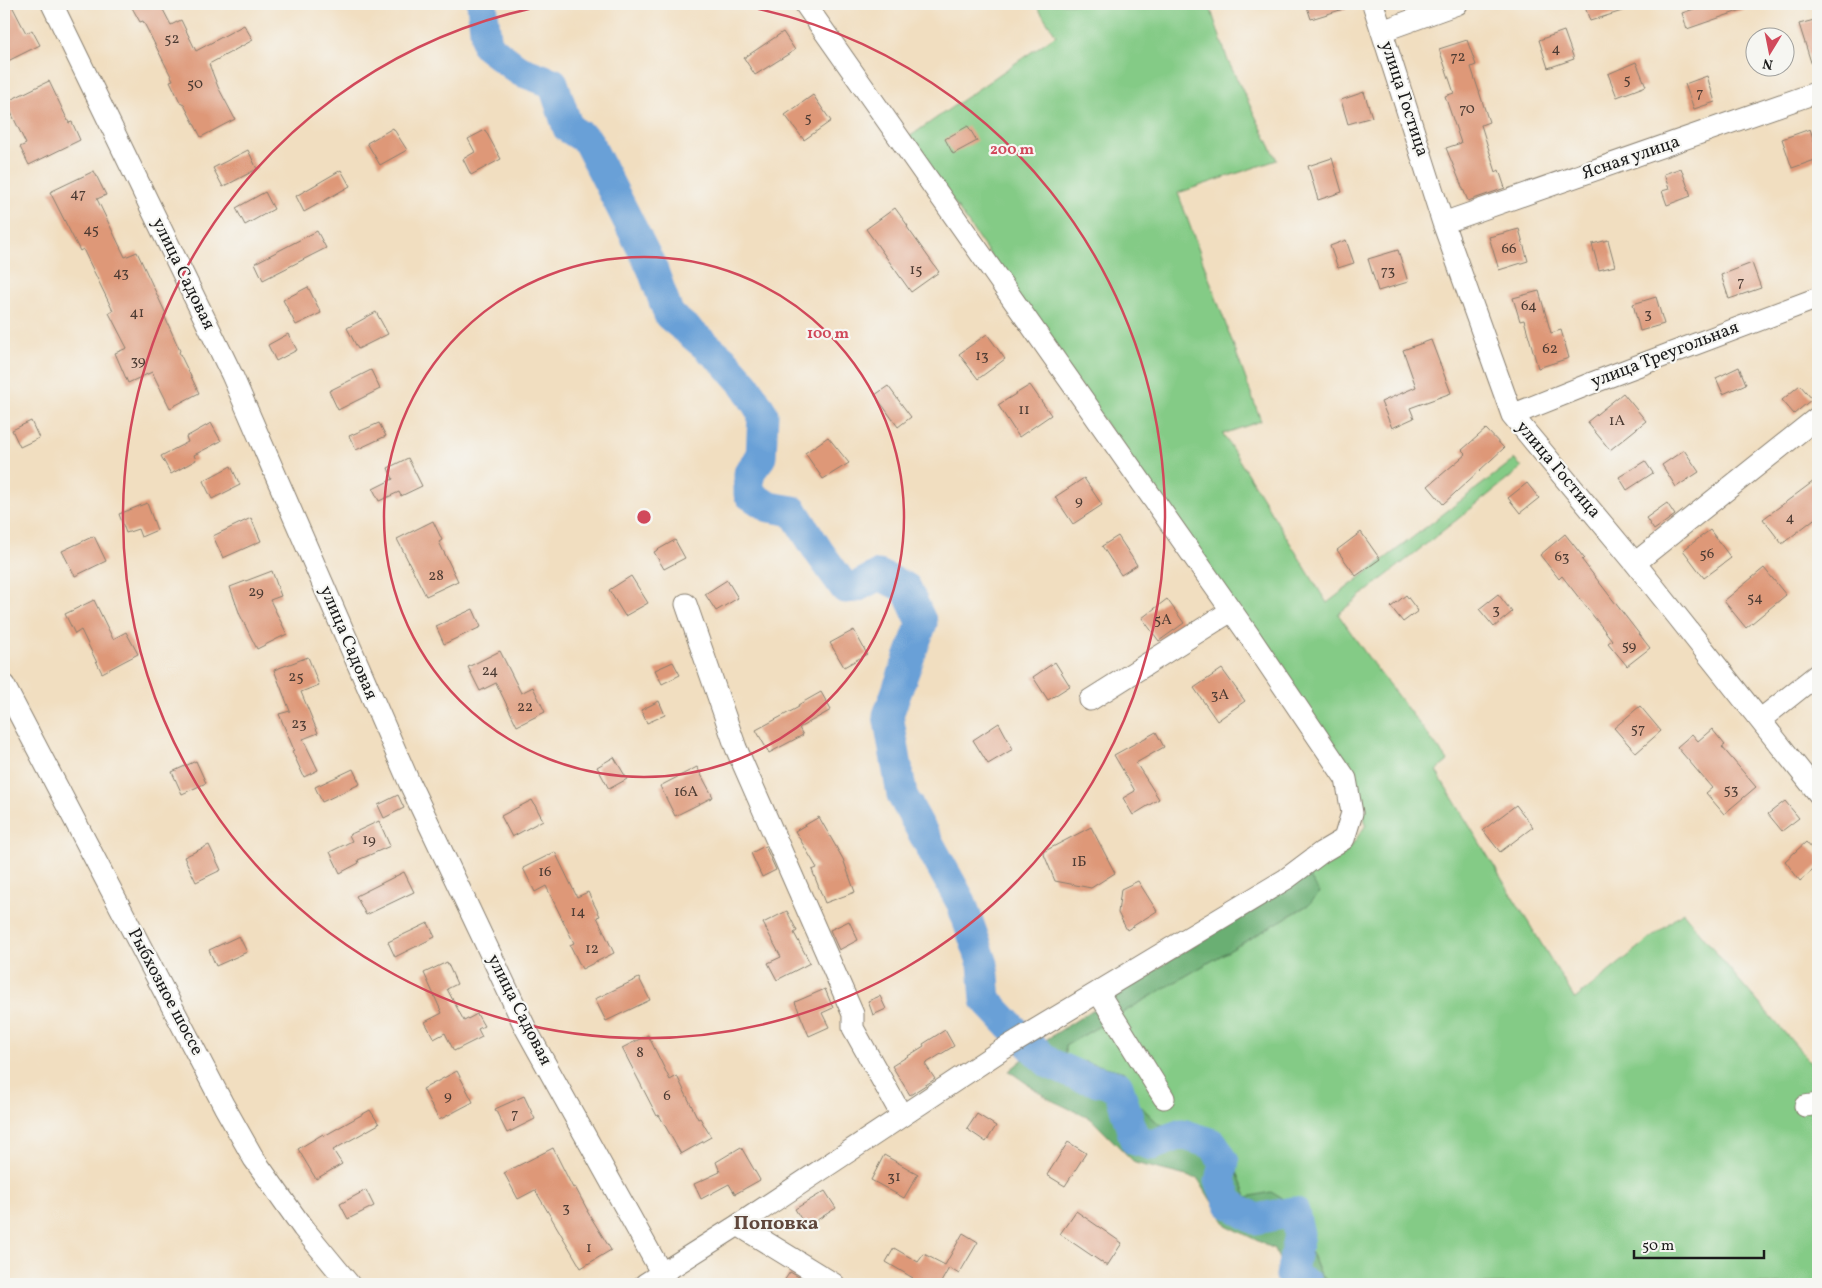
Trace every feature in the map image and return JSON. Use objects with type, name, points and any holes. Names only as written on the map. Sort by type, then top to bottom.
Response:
[{"type":"street","name":"улица Садовая","points":[[52,4],[232,375],[409,782],[526,1029],[653,1279]]},
{"type":"street","points":[[653,1279],[738,1225],[1000,1051],[1286,879],[1315,857],[1344,839],[1352,813],[1346,779],[1231,611],[805,4]]},
{"type":"street","name":"улица Гостица","points":[[1373,4],[1443,224],[1512,415],[1635,563],[1818,793]]},
{"type":"street","points":[[1382,31],[1457,4]]},
{"type":"street","name":"Ясная улица","points":[[1443,224],[1818,92]]},
{"type":"street","name":"улица Треугольная","points":[[1512,415],[1818,298]]},
{"type":"street","points":[[1635,563],[1818,417]]},
{"type":"street","points":[[686,604],[736,748],[853,1014],[853,1028],[902,1116]]},
{"type":"street","points":[[1090,700],[1231,611]]},
{"type":"street","points":[[1760,720],[1818,674]]},
{"type":"street","name":"Рыбхозное шоссе","points":[[4,685],[224,1106],[250,1151],[303,1228],[349,1284]]},
{"type":"street","points":[[1098,992],[1164,1098]]},
{"type":"street","points":[[738,1225],[834,1284]]},
{"type":"green space","points":[[1035,4],[1209,4],[1228,61],[1277,160],[1178,193],[1261,421],[1223,434],[1327,603],[1515,459],[1522,468],[1338,614],[1373,664],[1448,761],[1436,771],[1575,999],[1683,912],[1737,978],[1818,1071],[1818,1284],[1332,1284],[1320,1275],[1308,1244],[1305,1212],[1247,1197],[1227,1147],[1194,1126],[1160,1125],[1137,1103],[1125,1072],[1065,1057],[1065,1046],[1308,905],[1307,873],[1334,859],[1351,846],[1366,825],[1358,791],[909,137],[1056,35]]},
{"type":"green space","points":[[1307,873],[1320,893],[1308,905],[1065,1046],[1065,1057],[1125,1072],[1137,1103],[1160,1125],[1194,1126],[1227,1147],[1247,1197],[1271,1192],[1305,1212],[1308,1245],[1320,1275],[1332,1284],[1288,1284],[1284,1269],[1274,1249],[1226,1225],[1198,1179],[1135,1163],[1091,1119],[1049,1099],[1009,1071],[1047,1039]]},
{"type":"building","points":[[4,4],[11,4],[26,33],[32,30],[40,45],[4,63]]},
{"type":"building","points":[[130,4],[160,4],[171,25],[181,20],[196,51],[244,25],[253,40],[209,64],[218,87],[235,119],[201,137],[183,103],[181,104],[170,81],[173,80],[143,21],[140,22]]},
{"type":"building","points":[[1306,4],[1349,4],[1350,7],[1311,19]]},
{"type":"building","points":[[1584,4],[1634,4],[1635,7],[1590,21]]},
{"type":"building","points":[[1692,4],[1753,4],[1753,6],[1687,29],[1682,13],[1694,9]]},
{"type":"building","points":[[1818,19],[1818,75],[1815,75],[1799,24]]},
{"type":"building","points":[[1564,31],[1574,59],[1548,68],[1539,40]]},
{"type":"building","points":[[783,32],[795,50],[755,75],[744,58]]},
{"type":"building","points":[[1467,40],[1476,65],[1471,67],[1489,122],[1481,125],[1496,172],[1499,170],[1505,188],[1468,201],[1446,148],[1461,143],[1445,96],[1454,93],[1439,49]]},
{"type":"building","points":[[1636,62],[1646,86],[1617,97],[1608,74]]},
{"type":"building","points":[[1707,76],[1715,102],[1694,109],[1685,84]]},
{"type":"building","points":[[49,81],[69,123],[72,122],[80,140],[29,165],[20,147],[26,144],[6,102]]},
{"type":"building","points":[[1364,92],[1372,117],[1348,124],[1341,100]]},
{"type":"building","points":[[813,95],[831,121],[804,140],[785,115]]},
{"type":"building","points":[[968,126],[977,141],[953,154],[945,139]]},
{"type":"building","points":[[393,128],[407,150],[380,165],[367,143]]},
{"type":"building","points":[[1810,129],[1818,152],[1818,159],[1792,168],[1782,139]]},
{"type":"building","points":[[485,130],[501,159],[471,175],[463,159],[475,152],[468,139]]},
{"type":"building","points":[[248,150],[257,169],[223,187],[213,168]]},
{"type":"building","points":[[1332,158],[1342,192],[1318,200],[1308,166]]},
{"type":"building","points":[[1681,168],[1691,196],[1667,205],[1662,191],[1669,189],[1664,174]]},
{"type":"building","points":[[341,170],[350,186],[304,212],[296,196]]},
{"type":"building","points":[[94,171],[106,195],[97,199],[125,257],[137,252],[166,314],[164,315],[179,352],[199,393],[170,408],[152,372],[128,383],[115,353],[127,348],[109,313],[113,311],[83,249],[80,251],[50,192]]},
{"type":"building","points":[[265,192],[274,209],[245,225],[236,208]]},
{"type":"building","points":[[895,208],[939,272],[911,292],[866,229]]},
{"type":"building","points":[[1519,229],[1528,261],[1499,270],[1489,237]]},
{"type":"building","points":[[317,231],[326,248],[263,280],[255,263]]},
{"type":"building","points":[[1346,240],[1354,263],[1338,268],[1330,246]]},
{"type":"building","points":[[1608,240],[1615,266],[1599,270],[1592,244]]},
{"type":"building","points":[[1398,250],[1408,282],[1378,291],[1368,259]]},
{"type":"building","points":[[1752,263],[1761,288],[1729,299],[1721,275]]},
{"type":"building","points":[[308,287],[321,313],[296,325],[283,300]]},
{"type":"building","points":[[1539,291],[1551,333],[1561,330],[1569,358],[1538,368],[1524,320],[1520,321],[1513,298]]},
{"type":"building","points":[[1656,297],[1664,324],[1640,331],[1633,304]]},
{"type":"building","points":[[376,312],[388,334],[358,349],[347,328]]},
{"type":"building","points":[[288,334],[297,350],[276,361],[268,345]]},
{"type":"building","points":[[987,334],[1005,359],[978,379],[959,354]]},
{"type":"building","points":[[1431,340],[1451,393],[1410,408],[1414,418],[1392,428],[1381,402],[1416,387],[1403,350]]},
{"type":"building","points":[[1739,367],[1746,384],[1723,394],[1716,378]]},
{"type":"building","points":[[371,370],[380,389],[338,410],[329,391]]},
{"type":"building","points":[[1030,385],[1051,415],[1019,437],[998,405]]},
{"type":"building","points":[[1800,385],[1812,399],[1794,414],[1782,400]]},
{"type":"building","points":[[888,386],[911,417],[898,427],[875,395]]},
{"type":"building","points":[[1623,393],[1646,421],[1610,450],[1587,422]]},
{"type":"building","points":[[31,421],[39,438],[20,447],[12,430]]},
{"type":"building","points":[[211,423],[221,441],[194,455],[196,460],[171,474],[161,456],[188,442],[186,437]]},
{"type":"building","points":[[379,423],[386,436],[356,450],[349,436]]},
{"type":"building","points":[[1486,429],[1504,448],[1443,504],[1428,486],[1466,454],[1462,450]]},
{"type":"building","points":[[828,437],[849,463],[823,479],[805,453]]},
{"type":"building","points":[[1684,450],[1699,472],[1676,487],[1662,465]]},
{"type":"building","points":[[408,458],[422,486],[401,496],[399,492],[379,501],[373,489],[393,479],[388,468]]},
{"type":"building","points":[[1645,461],[1653,473],[1627,490],[1619,477]]},
{"type":"building","points":[[231,466],[240,485],[212,499],[203,481]]},
{"type":"building","points":[[1084,478],[1102,505],[1073,524],[1055,497]]},
{"type":"building","points":[[1818,478],[1818,516],[1782,544],[1763,519]]},
{"type":"building","points":[[1527,483],[1539,498],[1520,513],[1508,498]]},
{"type":"building","points":[[147,503],[157,530],[141,537],[138,529],[126,533],[119,514]]},
{"type":"building","points":[[1667,503],[1675,515],[1654,530],[1646,518]]},
{"type":"building","points":[[251,518],[261,541],[223,558],[213,536]]},
{"type":"building","points":[[433,521],[442,540],[439,542],[458,581],[426,596],[397,539]]},
{"type":"building","points":[[1710,530],[1731,558],[1704,578],[1683,550]]},
{"type":"building","points":[[1361,532],[1380,559],[1356,576],[1337,550]]},
{"type":"building","points":[[1565,534],[1584,558],[1582,560],[1650,648],[1627,666],[1608,643],[1612,640],[1562,576],[1559,579],[1540,555]]},
{"type":"building","points":[[94,536],[106,561],[75,576],[62,551]]},
{"type":"building","points":[[1118,536],[1137,565],[1121,575],[1102,546]]},
{"type":"building","points":[[675,540],[685,558],[664,569],[654,552]]},
{"type":"building","points":[[1764,568],[1786,595],[1746,628],[1724,601]]},
{"type":"building","points":[[272,571],[281,596],[270,600],[287,634],[257,649],[240,615],[230,587]]},
{"type":"building","points":[[631,576],[648,603],[625,616],[609,590]]},
{"type":"building","points":[[727,580],[738,598],[716,611],[705,594]]},
{"type":"building","points":[[1498,594],[1512,612],[1494,627],[1479,609]]},
{"type":"building","points":[[1406,595],[1418,611],[1403,622],[1391,607]]},
{"type":"building","points":[[1167,599],[1184,623],[1159,641],[1142,618]]},
{"type":"building","points":[[94,600],[113,639],[126,632],[138,654],[102,673],[81,630],[75,634],[65,614]]},
{"type":"building","points":[[473,609],[481,627],[444,644],[436,626]]},
{"type":"building","points":[[854,630],[867,654],[844,667],[830,643]]},
{"type":"building","points":[[500,651],[521,693],[533,687],[545,712],[517,726],[496,683],[480,691],[468,667]]},
{"type":"building","points":[[308,657],[319,685],[301,692],[318,733],[303,739],[318,770],[304,777],[292,751],[294,750],[279,714],[290,711],[274,670]]},
{"type":"building","points":[[673,662],[680,675],[662,684],[655,670]]},
{"type":"building","points":[[1055,662],[1070,686],[1048,700],[1033,677]]},
{"type":"building","points":[[1222,669],[1245,701],[1217,721],[1194,688]]},
{"type":"building","points":[[821,692],[831,710],[799,728],[803,735],[769,753],[756,730],[799,707],[798,705]]},
{"type":"building","points":[[659,701],[665,715],[647,723],[641,710]]},
{"type":"building","points":[[1640,706],[1661,731],[1636,753],[1614,728]]},
{"type":"building","points":[[999,723],[1013,749],[988,764],[973,740]]},
{"type":"building","points":[[1712,729],[1725,745],[1722,747],[1756,787],[1724,814],[1706,793],[1712,788],[1677,747],[1692,734],[1698,741]]},
{"type":"building","points":[[1156,732],[1164,747],[1136,763],[1159,799],[1133,815],[1123,798],[1135,791],[1114,755]]},
{"type":"building","points":[[614,757],[627,779],[609,789],[597,767]]},
{"type":"building","points":[[196,761],[206,783],[182,794],[172,772]]},
{"type":"building","points":[[697,767],[713,797],[675,816],[660,786]]},
{"type":"building","points":[[353,769],[360,784],[322,802],[315,787]]},
{"type":"building","points":[[398,795],[404,808],[384,818],[378,805]]},
{"type":"building","points":[[532,800],[543,820],[512,837],[501,816]]},
{"type":"building","points":[[1785,801],[1799,818],[1782,831],[1768,814]]},
{"type":"building","points":[[1516,805],[1533,827],[1500,852],[1483,830]]},
{"type":"building","points":[[819,817],[843,859],[855,892],[825,903],[812,870],[817,868],[795,831]]},
{"type":"building","points":[[379,821],[390,846],[358,860],[359,863],[340,873],[330,852],[352,841],[349,835]]},
{"type":"building","points":[[1091,827],[1115,873],[1091,888],[1055,881],[1043,852]]},
{"type":"building","points":[[1806,842],[1818,856],[1818,866],[1800,881],[1785,861]]},
{"type":"building","points":[[209,845],[221,870],[196,882],[184,857]]},
{"type":"building","points":[[765,846],[776,870],[762,877],[751,853]]},
{"type":"building","points":[[555,852],[577,897],[588,892],[600,916],[597,917],[614,953],[582,969],[570,945],[574,943],[546,886],[535,892],[523,868]]},
{"type":"building","points":[[404,872],[414,892],[366,915],[356,896]]},
{"type":"building","points":[[1138,881],[1157,911],[1127,930],[1118,913],[1121,889]]},
{"type":"building","points":[[787,911],[797,931],[794,933],[810,963],[777,980],[768,963],[781,957],[763,923]]},
{"type":"building","points":[[849,921],[858,940],[839,950],[830,930]]},
{"type":"building","points":[[428,923],[435,937],[395,957],[388,942]]},
{"type":"building","points":[[239,936],[247,952],[216,966],[209,950]]},
{"type":"building","points":[[447,962],[457,984],[447,989],[464,1021],[477,1014],[484,1026],[478,1029],[482,1037],[454,1051],[445,1033],[434,1039],[425,1022],[442,1013],[424,973]]},
{"type":"building","points":[[639,978],[650,1000],[606,1021],[595,999]]},
{"type":"building","points":[[825,989],[833,1008],[822,1013],[829,1027],[809,1036],[795,1002]]},
{"type":"building","points":[[880,996],[886,1009],[873,1015],[868,1001]]},
{"type":"building","points":[[945,1030],[954,1046],[925,1064],[935,1079],[910,1095],[892,1066]]},
{"type":"building","points":[[648,1035],[670,1080],[677,1076],[698,1119],[700,1118],[711,1137],[681,1154],[659,1115],[657,1116],[622,1048]]},
{"type":"building","points":[[457,1071],[473,1102],[439,1120],[423,1089]]},
{"type":"building","points":[[524,1096],[535,1119],[507,1133],[495,1109]]},
{"type":"building","points":[[370,1110],[379,1124],[333,1150],[342,1164],[316,1179],[298,1149]]},
{"type":"building","points":[[977,1114],[996,1126],[986,1142],[967,1129]]},
{"type":"building","points":[[1068,1142],[1086,1153],[1065,1186],[1047,1175]]},
{"type":"building","points":[[741,1147],[760,1180],[735,1194],[729,1184],[701,1199],[694,1184],[720,1172],[716,1162]]},
{"type":"building","points":[[553,1148],[573,1188],[575,1187],[611,1250],[581,1268],[535,1190],[518,1199],[504,1173]]},
{"type":"building","points":[[884,1155],[918,1174],[904,1198],[871,1180]]},
{"type":"building","points":[[366,1190],[374,1206],[348,1219],[340,1204]]},
{"type":"building","points":[[825,1191],[836,1208],[806,1227],[795,1209]]},
{"type":"building","points":[[1076,1211],[1122,1243],[1107,1266],[1060,1234]]},
{"type":"building","points":[[963,1233],[978,1242],[959,1274],[949,1268],[940,1284],[910,1284],[913,1278],[886,1262],[894,1248],[918,1262],[924,1254],[945,1265]]},
{"type":"building","points":[[790,1272],[811,1284],[782,1284]]},
{"type":"waterway","points":[[482,4],[487,46],[520,71],[553,83],[568,128],[587,140],[652,268],[669,315],[723,360],[745,385],[763,414],[761,457],[749,473],[749,494],[769,507],[793,511],[845,588],[856,587],[879,575],[906,588],[922,623],[888,715],[902,795],[961,902],[983,964],[986,1000],[1017,1033]]},
{"type":"waterway","points":[[1032,1047],[1049,1063],[1078,1076],[1118,1086],[1135,1140],[1152,1145],[1182,1134],[1213,1144],[1224,1162],[1220,1181],[1229,1203],[1255,1219],[1294,1212],[1299,1234],[1291,1276],[1307,1284]]},
{"type":"district","name":"Поповка","points":[[776,1224]]}]
